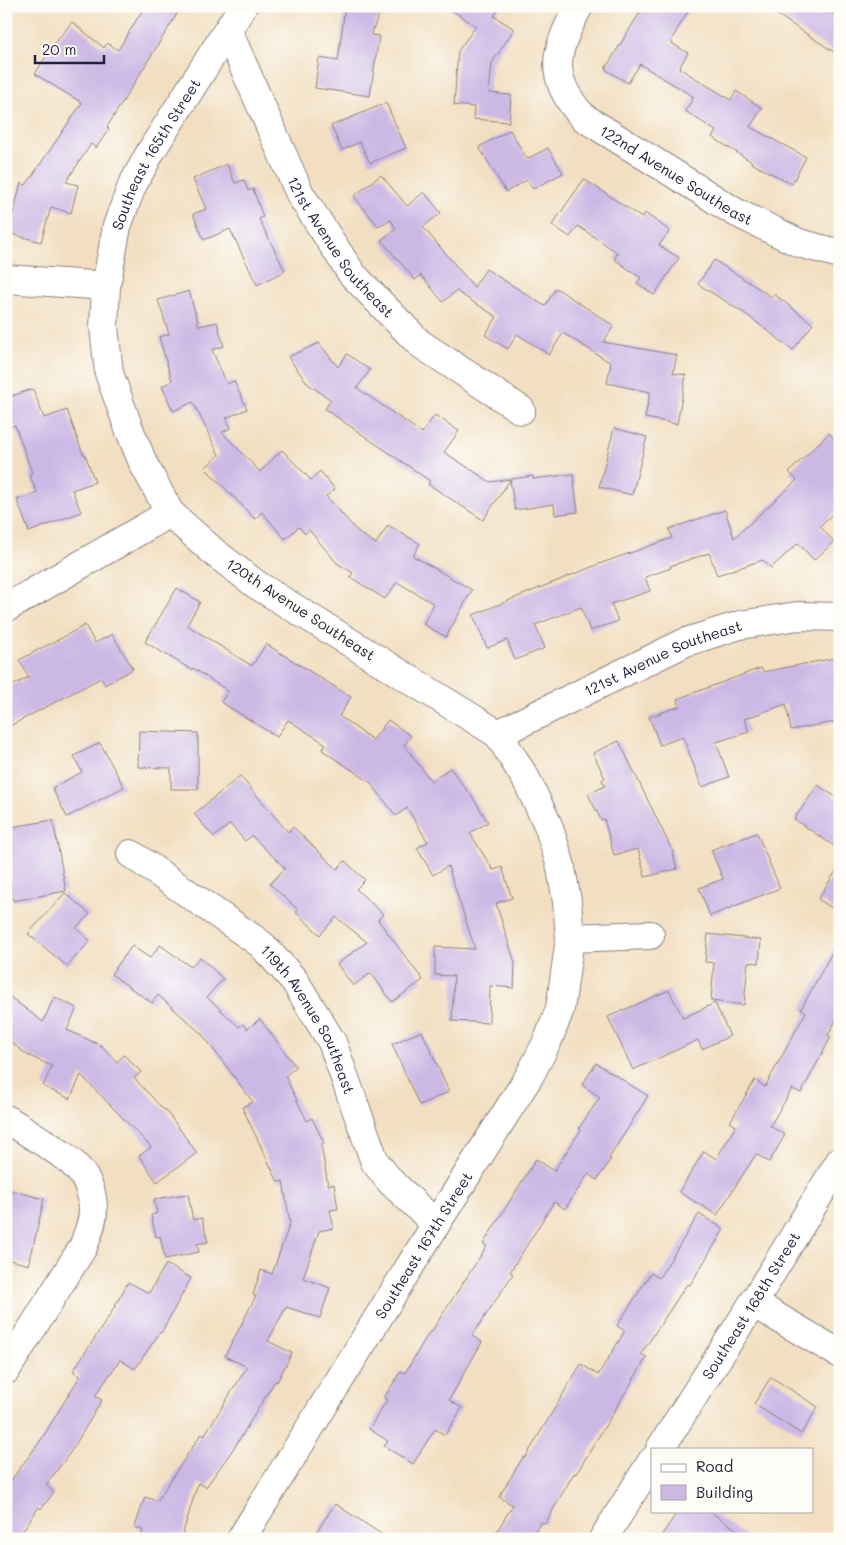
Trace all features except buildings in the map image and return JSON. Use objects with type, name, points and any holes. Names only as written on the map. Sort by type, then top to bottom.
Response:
[{"type":"street","name":"Southeast 165th Street","points":[[106,286],[117,226],[132,186],[151,150],[243,6]]},
{"type":"street","name":"122nd Avenue Southeast","points":[[579,6],[558,53],[563,89],[572,104],[583,116],[735,212],[799,243],[840,254]]},
{"type":"street","name":"121st Avenue Southeast","points":[[228,31],[300,194],[352,274],[419,343],[521,410]]},
{"type":"street","points":[[6,279],[106,286]]},
{"type":"street","name":"120th Avenue Southeast","points":[[106,286],[104,328],[109,373],[143,463],[170,513],[215,553],[257,585],[498,734]]},
{"type":"street","points":[[6,608],[170,513]]},
{"type":"street","name":"121st Avenue Southeast","points":[[498,734],[686,642],[740,625],[798,616],[840,617]]},
{"type":"street","name":"Southeast 167th Street","points":[[241,1539],[530,1076],[548,1040],[560,1009],[570,938],[567,901],[560,863],[548,825],[526,779],[498,734]]},
{"type":"street","name":"119th Avenue Southeast","points":[[131,854],[261,944],[294,980],[332,1042],[376,1162],[390,1181],[436,1224]]},
{"type":"street","points":[[570,938],[650,935]]},
{"type":"street","points":[[6,1119],[66,1156],[82,1172],[91,1193],[93,1211],[90,1230],[82,1248],[6,1370]]},
{"type":"street","name":"Southeast 168th Street","points":[[661,1448],[840,1161]]},
{"type":"street","points":[[752,1303],[840,1354]]},
{"type":"street","points":[[603,1539],[651,1463]]}]
